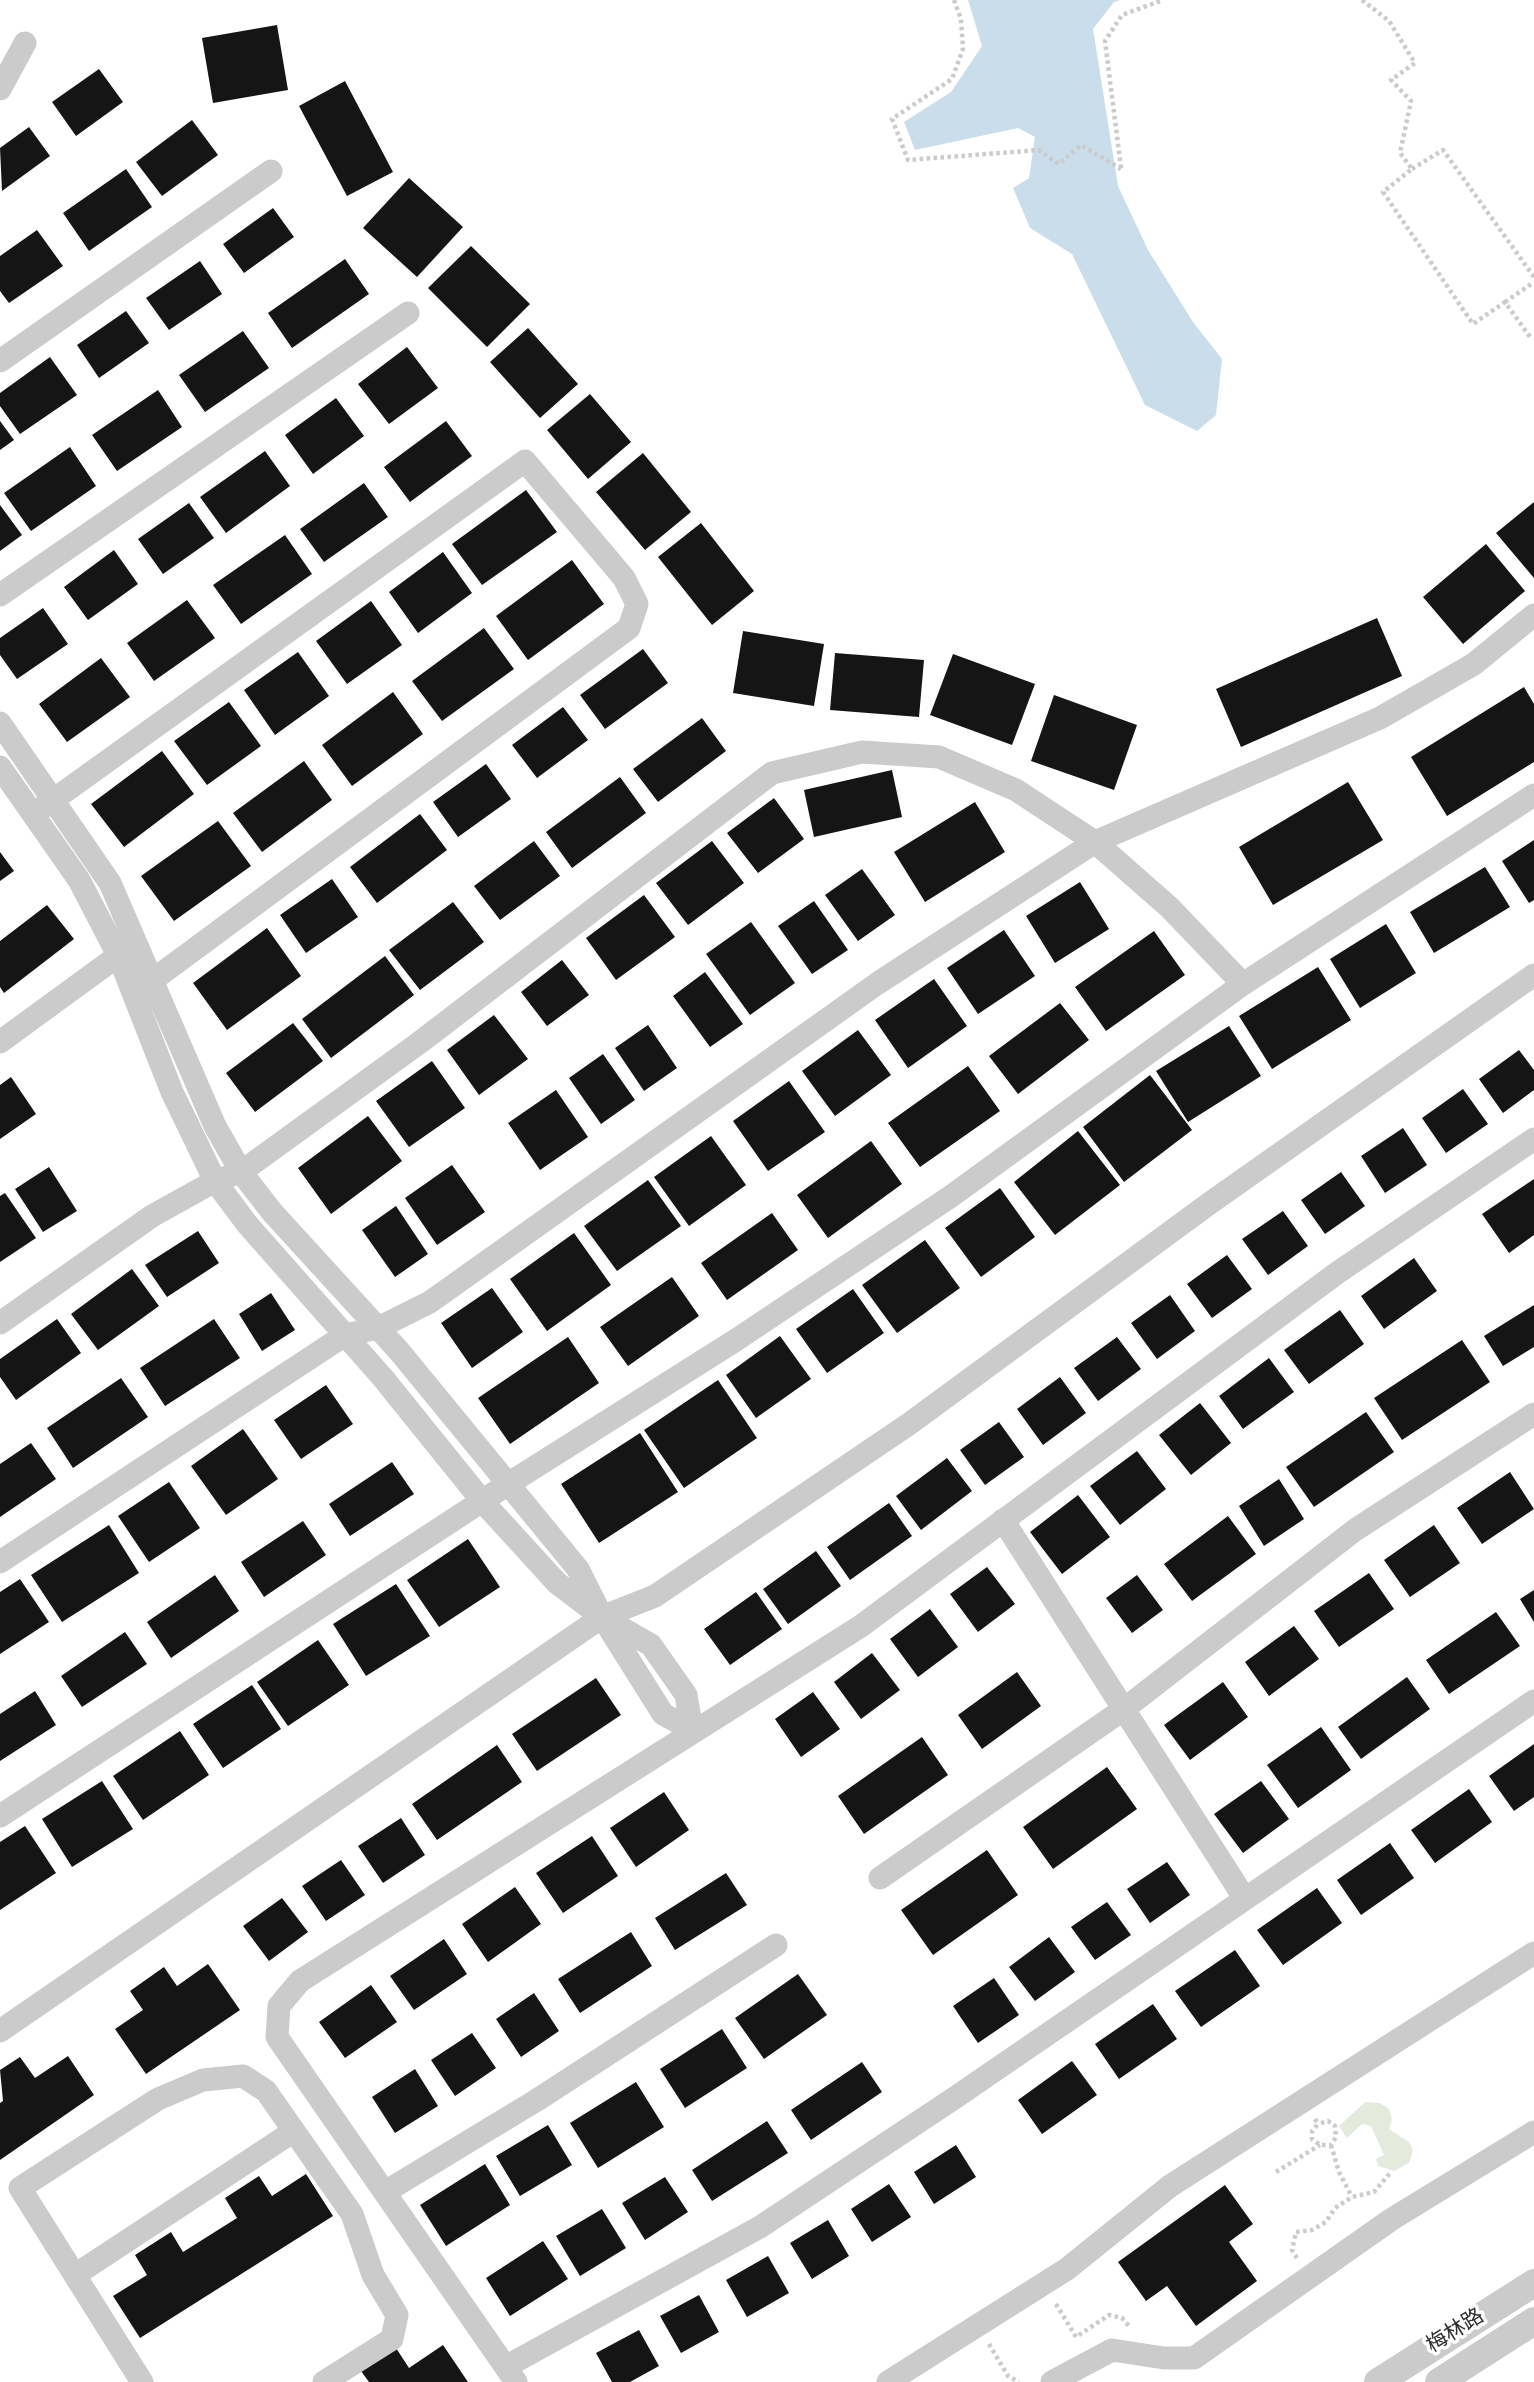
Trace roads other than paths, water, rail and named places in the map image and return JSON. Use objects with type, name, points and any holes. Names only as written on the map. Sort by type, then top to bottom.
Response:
[{"type":"street","points":[[0,89],[25,43]]},
{"type":"street","points":[[0,361],[271,171]]},
{"type":"street","points":[[0,595],[408,313]]},
{"type":"street","points":[[33,814],[525,461],[624,578],[636,604],[628,628],[134,995]]},
{"type":"street","points":[[0,1562],[345,1335],[378,1328],[430,1302],[878,984],[1095,842],[1380,718],[1474,664],[1534,615]]},
{"type":"street","points":[[0,723],[110,883],[154,979],[215,1126],[241,1172],[272,1212],[378,1328],[579,1569],[602,1617],[663,1714],[692,1730]]},
{"type":"street","points":[[0,1323],[152,1216],[215,1181],[241,1172],[419,1043],[772,773],[862,752],[939,757],[1016,790],[1095,842],[1169,907],[1243,984]]},
{"type":"street","points":[[0,767],[8,796],[33,814],[79,880],[120,957],[173,1092],[215,1181],[247,1224],[345,1335],[483,1502],[557,1583],[602,1617]]},
{"type":"street","points":[[8,796],[37,774]]},
{"type":"street","points":[[0,1816],[509,1484],[736,1340],[950,1197],[1243,984],[1534,795]]},
{"type":"street","points":[[0,1042],[120,957],[137,941]]},
{"type":"street","points":[[0,2031],[602,1617],[655,1596],[909,1424],[1210,1203],[1534,975]]},
{"type":"street","points":[[1534,1139],[1337,1273],[861,1626],[692,1730],[300,1981],[279,2006],[277,2037],[512,2374],[760,2227],[953,2099],[1534,1701]]},
{"type":"street","points":[[880,1878],[1124,1709],[1355,1530],[1534,1414]]},
{"type":"street","points":[[1003,1520],[1245,1899]]},
{"type":"street","points":[[385,2192],[537,2099],[776,1945]]},
{"type":"street","points":[[888,2382],[1067,2269],[1170,2186],[1534,1953]]},
{"type":"street","points":[[142,2382],[20,2188],[158,2099],[203,2080],[243,2076],[266,2091],[352,2214],[373,2275],[397,2315],[392,2339],[324,2382]]},
{"type":"street","points":[[75,2275],[294,2131]]},
{"type":"street","points":[[1052,2382],[1112,2350],[1194,2358],[1392,2219],[1534,2132]]},
{"type":"street","name":"梅林路","points":[[1378,2382],[1534,2283]]},
{"type":"street","name":"梅林路","points":[[1439,2382],[1534,2321]]},
{"type":"water","points":[[968,0],[1120,0],[1114,2],[1093,29],[1118,186],[1148,250],[1193,322],[1222,359],[1216,415],[1197,431],[1145,405],[1072,254],[1030,228],[1013,188],[1029,178],[1035,137],[1018,128],[915,150],[904,122],[951,92],[982,46]]}]
